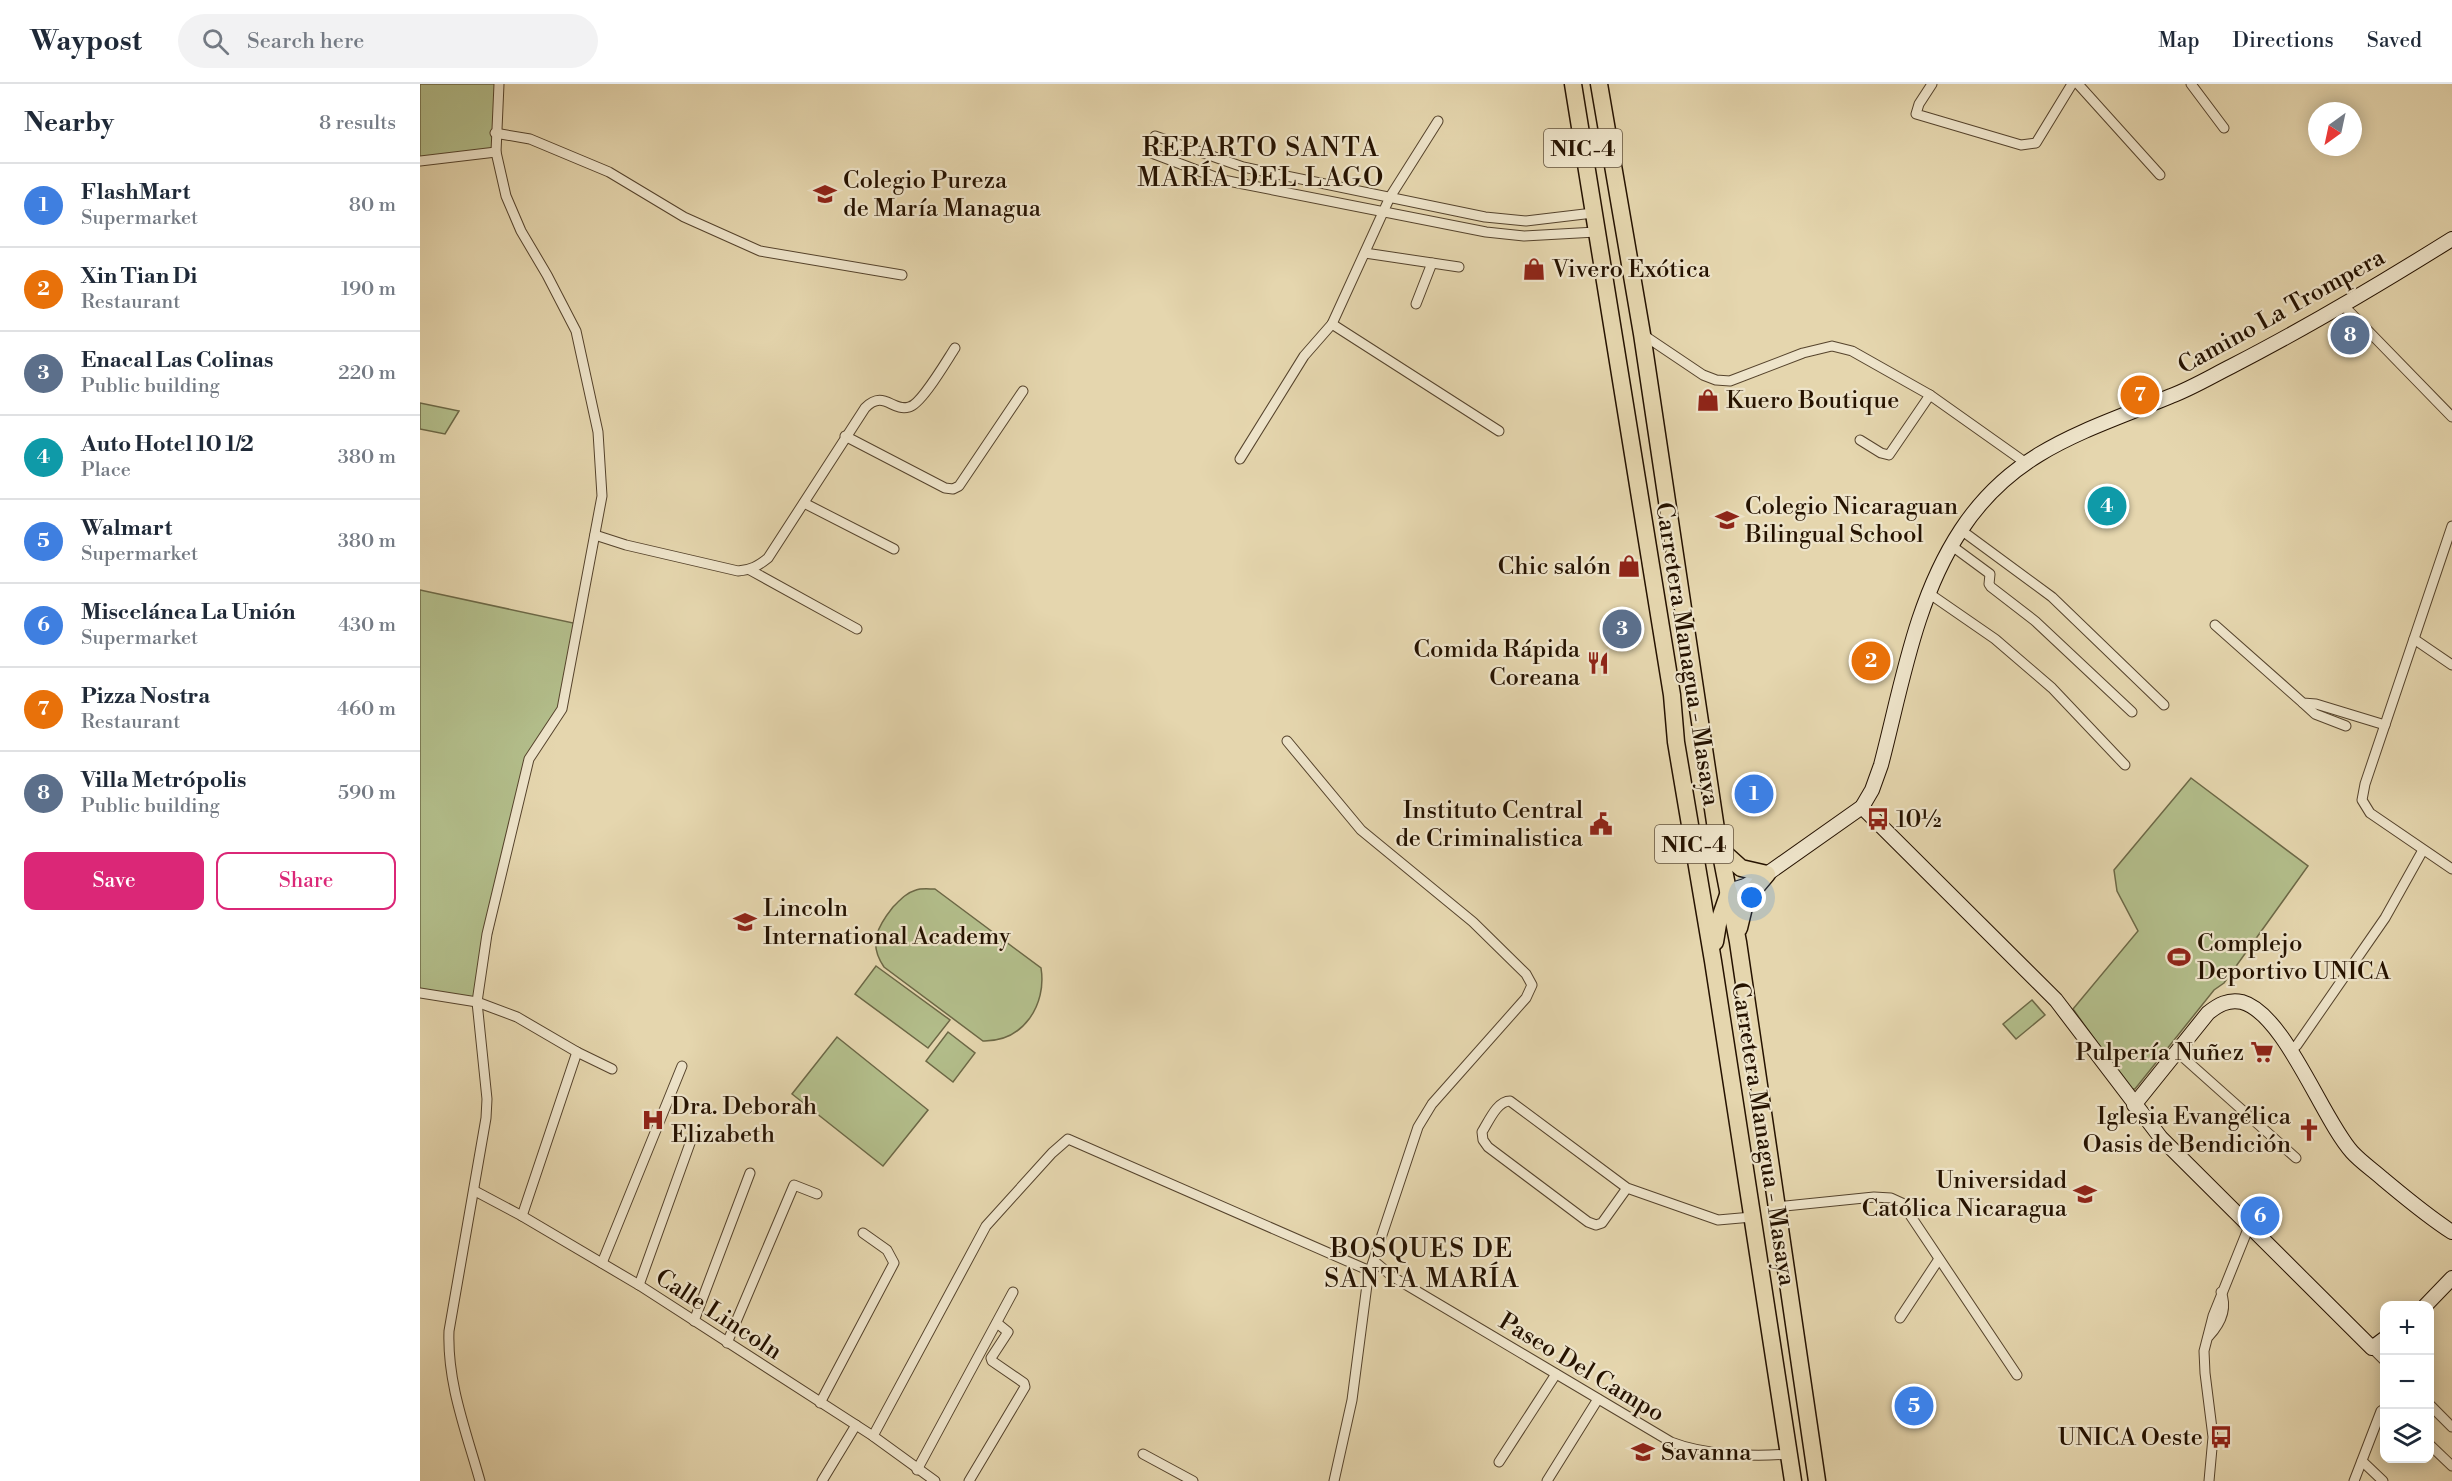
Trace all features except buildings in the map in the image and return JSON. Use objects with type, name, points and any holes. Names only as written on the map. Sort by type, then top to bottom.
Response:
[{"type":"highway","name":"Carretera Managua - Masaya","points":[[1573,84],[1671,695],[1676,742],[1713,961],[1788,1454],[1804,1478]]},
{"type":"highway","name":"Carretera Managua - Masaya","points":[[1599,84],[1642,334],[1721,850],[1738,942],[1776,1207],[1804,1478]]},
{"type":"highway","points":[[1676,742],[1684,752],[1700,850],[1710,871],[1729,891],[1718,924],[1713,961]]},
{"type":"highway","points":[[1721,850],[1741,868],[1767,874],[1746,899],[1740,919],[1738,942]]},
{"type":"street","points":[[480,1481],[452,1384],[448,1356],[449,1331],[486,1118],[487,1099],[477,1002],[488,928],[529,759],[562,709],[602,496],[598,432],[576,331],[548,275],[521,231],[506,196],[496,153],[495,134],[499,84]]},
{"type":"street","points":[[1932,84],[1919,104],[1916,114],[2021,145],[2036,143],[2072,84]]},
{"type":"street","points":[[2078,84],[2160,175]]},
{"type":"street","points":[[2191,84],[2224,128]]},
{"type":"street","points":[[1240,459],[1304,356],[1332,324],[1390,197],[1438,121]]},
{"type":"street","points":[[495,134],[530,139],[609,172],[684,217],[760,251],[902,275]]},
{"type":"street","points":[[1593,213],[1526,221],[1485,218],[1243,167],[1155,136],[1149,152],[1223,180],[1486,232],[1524,236],[1596,232]]},
{"type":"street","points":[[420,161],[496,153]]},
{"type":"street","name":"Camino La Trompera","points":[[1862,807],[1872,790],[1881,765],[1927,592],[1961,530],[2002,481],[2056,444],[2175,395],[2344,306],[2452,239]]},
{"type":"street","points":[[1365,254],[1459,267]]},
{"type":"street","points":[[1416,304],[1432,263]]},
{"type":"street","points":[[2344,306],[2452,417]]},
{"type":"street","points":[[1332,324],[1499,431]]},
{"type":"street","points":[[1642,334],[1703,375],[1716,380],[1730,381],[1803,353],[1832,346],[1852,351],[1930,395],[2026,463]]},
{"type":"street","points":[[595,535],[626,545],[738,571],[750,570],[768,558],[845,436],[871,402],[878,400],[904,408],[916,404],[955,348]]},
{"type":"street","points":[[845,436],[945,488],[953,489],[959,486],[1023,391]]},
{"type":"street","points":[[1860,440],[1881,453],[1889,455],[1930,395]]},
{"type":"street","points":[[804,503],[894,549]]},
{"type":"street","points":[[2452,526],[2364,784],[2362,800],[2370,813],[2452,869]]},
{"type":"street","points":[[1961,530],[2052,597],[2164,705]]},
{"type":"street","points":[[1952,546],[1990,574],[1991,587],[2035,621],[2132,712]]},
{"type":"street","points":[[750,570],[857,629]]},
{"type":"street","points":[[1927,592],[1995,639],[2052,688],[2125,765]]},
{"type":"street","points":[[2215,625],[2315,714],[2346,726]]},
{"type":"street","points":[[2414,639],[2452,665]]},
{"type":"street","points":[[2303,703],[2316,704],[2385,725]]},
{"type":"street","points":[[1287,741],[1361,830],[1473,922],[1526,974],[1532,985],[1526,998],[1432,1104],[1418,1127],[1372,1266],[1352,1400],[1334,1481]]},
{"type":"street","points":[[1729,891],[1745,886],[1767,874],[1862,807],[2056,1000],[2161,1138],[2380,1355]]},
{"type":"street","points":[[2290,1051],[2297,1045],[2385,918],[2423,850]]},
{"type":"street","points":[[420,993],[477,1002],[517,1017],[577,1052],[612,1068]]},
{"type":"street","points":[[2134,1105],[2208,1013],[2218,1005],[2227,1002],[2242,1002],[2254,1009],[2271,1025],[2308,1078],[2340,1137],[2354,1154],[2428,1217],[2452,1232]]},
{"type":"street","points":[[522,1216],[577,1052]]},
{"type":"street","points":[[2176,1052],[2296,1158]]},
{"type":"street","points":[[602,1263],[682,1066]]},
{"type":"street","points":[[1627,1188],[1602,1223],[1596,1225],[1588,1222],[1488,1147],[1483,1140],[1482,1132],[1500,1104],[1510,1101],[1627,1188],[1718,1220],[1752,1217]]},
{"type":"street","points":[[639,1286],[693,1135]]},
{"type":"street","name":"Paseo Del Campo","points":[[873,1436],[986,1226],[1052,1153],[1068,1139],[1372,1266],[1671,1442],[1692,1450],[1773,1456],[1788,1454]]},
{"type":"street","points":[[694,1321],[750,1173]]},
{"type":"street","points":[[727,1343],[794,1185],[818,1194]]},
{"type":"street","name":"Calle Lincoln","points":[[475,1191],[522,1216],[639,1286],[873,1436],[934,1481]]},
{"type":"street","points":[[1776,1207],[1874,1197],[1891,1198],[1902,1203],[2017,1375]]},
{"type":"street","points":[[2209,1481],[2214,1448],[2204,1351],[2221,1292],[2250,1224]]},
{"type":"street","points":[[820,1403],[894,1263],[888,1250],[863,1233]]},
{"type":"street","points":[[1900,1318],[1939,1258]]},
{"type":"street","points":[[2429,1301],[2452,1278]]},
{"type":"street","points":[[917,1470],[1013,1292]]},
{"type":"street","points":[[969,1481],[1025,1387],[1024,1383],[992,1361],[991,1358],[1008,1332],[997,1323]]},
{"type":"street","points":[[2373,1348],[2380,1343]]},
{"type":"street","points":[[1499,1462],[1556,1374]]},
{"type":"street","points":[[1547,1481],[1598,1399]]},
{"type":"street","points":[[2354,1481],[2380,1414]]},
{"type":"street","points":[[2434,1414],[2452,1427]]},
{"type":"street","points":[[822,1481],[856,1425]]},
{"type":"street","points":[[2434,1449],[2452,1466]]},
{"type":"street","points":[[1143,1454],[1193,1481]]},
{"type":"street","points":[[2362,1461],[2383,1481]]},
{"type":"green space","points":[[420,84],[499,84],[496,152],[420,161]]},
{"type":"green space","points":[[420,403],[459,411],[445,434],[420,429]]},
{"type":"green space","points":[[420,590],[578,624],[562,709],[529,759],[477,1002],[420,993]]},
{"type":"green space","name":"Complejo Deportivo UNICA","points":[[2191,778],[2308,866],[2224,983],[2214,990],[2135,1089],[2130,1089],[2073,1009],[2138,931],[2117,891],[2114,870]]},
{"type":"green space","points":[[935,889],[1041,968],[1042,982],[1036,1008],[1021,1028],[1010,1035],[997,1040],[983,1041],[884,967],[879,959],[876,951],[876,936],[893,907],[912,891]]},
{"type":"green space","points":[[876,966],[950,1020],[928,1048],[855,994]]},
{"type":"green space","points":[[2032,1000],[2045,1015],[2016,1039],[2003,1024]]},
{"type":"green space","points":[[948,1032],[975,1053],[953,1082],[926,1061]]},
{"type":"green space","points":[[837,1037],[928,1110],[883,1166],[792,1094]]},
{"type":"place","name":"Colegio Pureza de María Managua","points":[[825,194]]},
{"type":"place","name":"Vivero Exótica","points":[[1534,269]]},
{"type":"place","name":"Villa Metrópolis","points":[[2350,335]]},
{"type":"place","name":"Pizza Nostra","points":[[2140,395]]},
{"type":"place","name":"Kuero Boutique","points":[[1708,400]]},
{"type":"place","name":"Auto Hotel 10 1/2","points":[[2107,506]]},
{"type":"place","name":"Colegio Nicaraguan Bilingual School","points":[[1727,520]]},
{"type":"place","name":"Chic salón","points":[[1629,566]]},
{"type":"place","name":"Enacal Las Colinas","points":[[1622,629]]},
{"type":"place","name":"Xin Tian Di","points":[[1871,661]]},
{"type":"place","name":"Comida Rápida Coreana","points":[[1598,663]]},
{"type":"place","name":"FlashMart","points":[[1754,794]]},
{"type":"place","name":"10½","points":[[1878,819]]},
{"type":"place","name":"Instituto Central de Criminalistica","points":[[1601,824]]},
{"type":"place","name":"Lincoln International Academy","points":[[745,922]]},
{"type":"place","name":"Complejo Deportivo UNICA","points":[[2179,957]]},
{"type":"place","name":"Pulpería Nuñez","points":[[2262,1052]]},
{"type":"place","name":"Dra. Deborah Elizabeth","points":[[653,1120]]},
{"type":"place","name":"Iglesia Evangélica Oasis de Bendición","points":[[2309,1130]]},
{"type":"place","name":"Universidad Católica Nicaragua","points":[[2085,1194]]},
{"type":"place","name":"Miscelánea La Unión","points":[[2260,1216]]},
{"type":"place","name":"Walmart","points":[[1914,1406]]},
{"type":"place","name":"UNICA Oeste","points":[[2221,1437]]},
{"type":"place","name":"Savanna","points":[[1643,1452]]},
{"type":"district","name":"REPARTO SANTA MARÍA DEL LAGO","points":[[1261,162]]},
{"type":"district","name":"BOSQUES DE SANTA MARÍA","points":[[1422,1263]]}]
